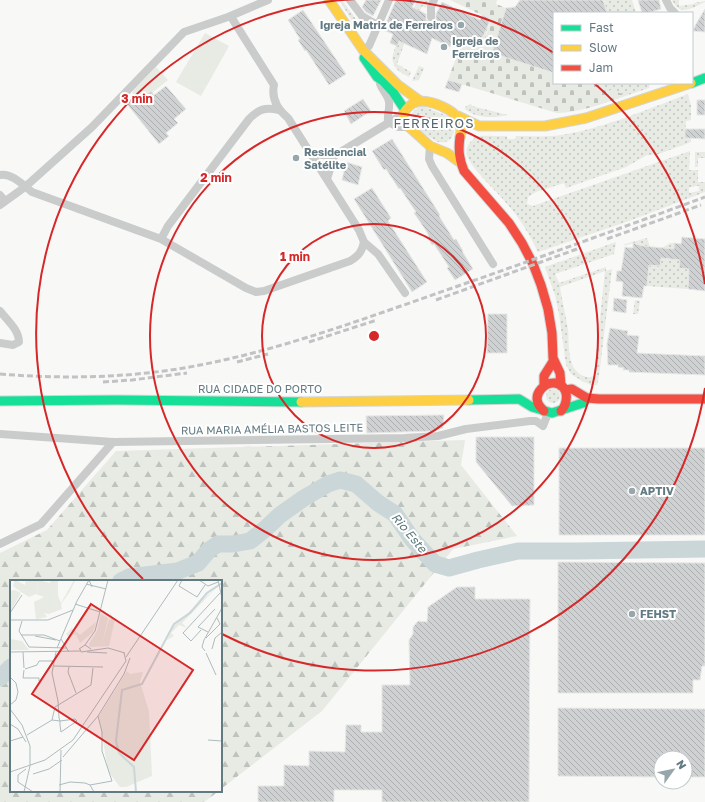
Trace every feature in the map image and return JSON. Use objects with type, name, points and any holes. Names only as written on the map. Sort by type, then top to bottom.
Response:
[{"type":"main road","points":[[329,0],[363,50],[398,85],[420,101]]},
{"type":"main road","points":[[363,50],[364,58],[377,78],[383,81],[393,92],[404,112],[405,122],[409,127],[430,146],[458,161],[470,179],[504,217],[528,253],[541,284],[548,307],[552,331],[554,360],[560,373],[563,388],[567,395],[567,401],[561,411]]},
{"type":"main road","points":[[693,81],[705,78]]},
{"type":"main road","points":[[404,112],[409,104],[420,101],[442,107],[479,126],[531,127],[559,124],[586,118],[622,107],[684,84]]},
{"type":"main road","points":[[458,116],[462,130],[459,138],[458,161]]},
{"type":"main road","points":[[440,150],[448,149],[459,138],[479,126]]},
{"type":"main road","points":[[554,360],[532,392],[537,399],[538,404],[546,412],[556,413],[576,406],[587,398]]},
{"type":"main road","name":"RUA CIDADE DO PORTO","points":[[0,401],[117,400],[303,402],[532,392],[553,383],[563,388],[576,390],[587,398],[705,399]]},
{"type":"main road","name":"RUA CIDADE DO PORTO","points":[[532,392],[532,407],[546,412]]},
{"type":"street","points":[[350,0],[362,16],[377,25]]},
{"type":"street","points":[[363,50],[369,46],[389,0]]},
{"type":"street","points":[[431,17],[431,7],[434,0]]},
{"type":"street","points":[[666,0],[674,12]]},
{"type":"street","points":[[2,200],[25,187],[92,127],[184,32],[228,17],[263,1]]},
{"type":"street","points":[[233,20],[274,85],[272,94],[279,110],[288,118],[359,230],[364,242],[378,254],[405,293]]},
{"type":"street","points":[[377,78],[389,103],[387,116],[388,122]]},
{"type":"street","points":[[160,239],[168,226],[249,119],[262,110],[269,108],[279,110]]},
{"type":"street","points":[[311,154],[334,156],[404,112]]},
{"type":"street","points":[[388,122],[398,127],[409,127]]},
{"type":"street","points":[[430,146],[429,159],[432,166],[493,264]]},
{"type":"street","points":[[327,179],[334,156]]},
{"type":"street","points":[[0,175],[6,174],[15,178],[32,192],[160,239],[246,288],[256,292],[260,292],[350,261],[356,258],[362,251],[364,242]]},
{"type":"street","points":[[0,311],[19,337],[19,342],[14,345],[0,343]]},
{"type":"street","name":"RUA MARIA AMÉLIA BASTOS LEITE","points":[[0,434],[113,442],[405,438],[438,436],[466,429],[530,421],[536,421],[543,426],[546,412]]},
{"type":"street","points":[[0,544],[41,524],[113,442]]},
{"type":"green space","points":[[339,0],[342,0],[364,30],[362,31],[356,27]]},
{"type":"green space","points":[[417,0],[429,0],[426,8],[422,6],[420,11],[414,9]]},
{"type":"green space","points":[[450,0],[497,0],[496,4],[506,8],[492,53],[553,73],[553,84],[592,84],[625,96],[582,109],[565,113],[557,113],[448,80],[461,44],[480,50],[490,25],[488,18]]},
{"type":"green space","points":[[604,0],[632,0],[636,12],[607,12]]},
{"type":"green space","points":[[672,0],[679,0],[679,6],[705,2],[687,10],[683,10],[675,5]]},
{"type":"green space","points":[[407,23],[411,25],[397,64],[411,72],[409,77],[397,69],[393,62],[393,54],[397,42]]},
{"type":"green space","points":[[488,26],[480,50],[461,44],[467,30],[463,41],[474,45],[480,43]]},
{"type":"green space","points":[[205,33],[229,46],[201,96],[176,82]]},
{"type":"green space","points":[[419,66],[424,68],[419,80],[412,81]]},
{"type":"green space","points":[[156,67],[168,80],[152,93],[150,91],[139,101],[132,92]]},
{"type":"green space","points":[[575,84],[650,84],[649,88],[598,105],[566,112]]},
{"type":"green space","points":[[688,94],[691,106],[691,120],[686,121],[685,138],[691,139],[691,142],[659,154],[647,155],[626,167],[566,188],[564,183],[536,192],[528,197],[527,204],[533,206],[690,151],[689,170],[698,170],[698,182],[705,182],[705,192],[629,221],[538,252],[517,216],[479,174],[467,155],[468,145],[479,136],[507,136],[507,139],[515,139],[516,136],[553,136],[587,130]],"holes":[[[699,186],[699,191],[689,193],[689,187]]]},
{"type":"green space","points":[[470,104],[472,106],[508,115],[486,117],[475,115],[465,109],[465,107]]},
{"type":"green space","points":[[422,106],[448,116],[455,123],[453,135],[449,140],[446,142],[438,142],[426,135],[415,125],[411,115],[414,110]]},
{"type":"green space","points":[[695,152],[705,152],[705,158],[698,158],[698,167],[695,167]]},
{"type":"green space","points":[[647,238],[650,247],[648,265],[660,266],[662,248],[670,243],[674,243],[673,259],[680,260],[680,268],[689,269],[688,289],[647,286],[648,269],[642,252],[643,245],[633,243],[623,246],[625,244]]},
{"type":"green space","points":[[616,242],[614,254],[555,274],[559,283],[606,267],[606,271],[612,269],[597,385],[591,385],[571,374],[566,365],[555,295],[545,267]],"holes":[[[605,271],[594,376],[588,377],[581,375],[573,367],[569,352],[568,330],[560,287]]]},
{"type":"green space","points":[[635,300],[640,301],[638,314],[633,314]]},
{"type":"green space","points":[[553,389],[558,391],[560,396],[558,401],[553,403],[548,401],[546,396],[548,391]]},
{"type":"green space","points":[[465,440],[461,465],[517,536],[453,549],[322,711],[222,788],[222,580],[10,580],[10,792],[218,792],[204,802],[0,802],[0,553],[47,530],[116,451]]},
{"type":"building","points":[[366,0],[381,0],[373,16],[366,12],[362,7]]},
{"type":"building","points":[[396,0],[416,0],[412,7],[426,14],[426,20],[431,22],[436,19],[436,14],[442,2],[480,20],[482,15],[489,18],[489,23],[480,43],[474,45],[455,38],[450,47],[432,38],[427,54],[399,41],[397,46],[390,43],[393,34],[383,30]]},
{"type":"building","points":[[520,0],[603,0],[607,12],[553,12],[553,73],[492,53],[506,8],[515,7]]},
{"type":"building","points":[[638,0],[659,0],[661,9],[650,12],[642,12]]},
{"type":"building","points":[[705,9],[705,32],[693,31],[696,24]]},
{"type":"building","points":[[303,10],[346,74],[329,85],[298,40],[300,39],[288,20]]},
{"type":"building","points":[[448,80],[462,84],[459,92],[445,88]]},
{"type":"building","points":[[166,86],[186,109],[174,119],[178,123],[166,133],[169,136],[159,144],[127,104],[139,95],[142,98],[151,91],[154,95]]},
{"type":"building","points":[[363,99],[371,111],[351,124],[344,111]]},
{"type":"building","points":[[697,100],[705,100],[705,115],[697,115]]},
{"type":"building","points":[[685,129],[705,129],[705,139],[685,138]]},
{"type":"building","points":[[392,139],[454,240],[456,239],[473,269],[455,280],[447,268],[449,267],[434,244],[432,245],[428,238],[427,232],[414,213],[416,212],[386,169],[384,170],[372,151]]},
{"type":"building","points":[[346,162],[362,167],[358,185],[342,180]]},
{"type":"building","points":[[372,188],[391,218],[388,221],[427,282],[412,292],[354,199]]},
{"type":"building","points":[[682,237],[705,239],[705,291],[688,289],[689,269],[679,268],[680,260],[661,258],[660,266],[649,265],[647,286],[644,286],[642,298],[622,296],[623,282],[616,281],[617,271],[621,271],[625,247],[633,248],[633,243],[643,246],[674,249],[674,243],[681,244]]},
{"type":"building","points":[[614,298],[627,300],[626,313],[613,311]]},
{"type":"building","points":[[488,314],[507,314],[507,353],[487,353]]},
{"type":"building","points":[[610,328],[628,331],[627,335],[639,336],[637,353],[705,356],[705,375],[629,372],[629,370],[623,370],[624,368],[618,367],[618,365],[608,365],[607,344]]},
{"type":"building","points":[[444,415],[443,428],[432,431],[367,433],[366,416]]},
{"type":"building","points":[[476,437],[534,437],[534,505],[512,506],[476,462]]},
{"type":"building","name":"APTIV","points":[[559,448],[705,448],[705,535],[559,535]]},
{"type":"building","name":"FEHST","points":[[558,562],[705,563],[705,666],[702,666],[700,680],[693,680],[693,693],[558,693]]},
{"type":"building","points":[[457,587],[475,587],[475,599],[530,599],[529,802],[382,802],[382,790],[334,790],[334,802],[258,802],[258,786],[284,786],[284,765],[309,766],[309,751],[345,752],[346,725],[361,725],[361,732],[382,732],[382,685],[410,685],[409,640],[413,634],[413,627],[418,621],[427,622],[428,607]]},
{"type":"building","points":[[558,708],[705,709],[705,777],[693,777],[693,750],[653,750],[653,777],[558,776]]},
{"type":"waterway","name":"Rio Este","points":[[123,580],[129,577],[178,571],[198,563],[209,550],[218,544],[233,544],[250,541],[280,515],[304,498],[328,484],[340,480],[356,484],[378,503],[395,514],[412,539],[435,564],[449,568],[518,551],[705,549]]},
{"type":"waterway","name":"Rio Este","points":[[0,678],[10,668]]},
{"type":"railway","points":[[0,374],[46,377],[115,376],[184,368],[249,354],[312,336],[376,315],[705,197]]},
{"type":"railway","points":[[607,239],[701,205]]},
{"type":"railway","points":[[436,300],[577,249]]},
{"type":"railway","points":[[309,342],[377,320]]},
{"type":"railway","points":[[237,362],[268,354]]},
{"type":"railway","points":[[103,382],[187,373]]},
{"type":"traffic: fast","points":[[364,58],[377,77],[393,92],[405,110]]},
{"type":"traffic: fast","points":[[693,83],[705,78]]},
{"type":"traffic: fast","points":[[469,400],[519,399],[532,407],[552,413],[583,403],[587,398]]},
{"type":"traffic: fast","points":[[0,401],[117,400],[301,402]]},
{"type":"traffic: slow","points":[[329,0],[363,50],[398,85],[420,101]]},
{"type":"traffic: slow","points":[[458,116],[479,126],[545,126],[586,118],[688,84]]},
{"type":"traffic: slow","points":[[458,161],[447,153],[430,146],[409,127],[405,122],[403,114],[406,109],[414,103],[426,102],[440,105],[457,117],[461,126],[460,137]]},
{"type":"traffic: slow","points":[[301,402],[469,400]]},
{"type":"traffic: jam","points":[[460,137],[459,154],[464,171],[509,223],[533,264],[548,309],[552,333],[553,358],[560,373],[561,386]]},
{"type":"traffic: jam","points":[[544,385],[544,376],[554,360]]},
{"type":"traffic: jam","points":[[544,411],[538,404],[537,399],[541,389],[551,383],[560,385],[565,391],[566,399],[561,411]]},
{"type":"traffic: jam","points":[[565,390],[572,389],[587,398],[599,399],[705,399]]},
{"type":"place","name":"Igreja Matriz de Ferreiros","points":[[461,25]]},
{"type":"place","name":"Igreja de Ferreiros","points":[[444,47]]},
{"type":"place","name":"Residencial Satélite","points":[[296,158]]},
{"type":"place","name":"APTIV","points":[[632,491]]},
{"type":"place","name":"FEHST","points":[[632,614]]},
{"type":"district","name":"FERREIROS","points":[[434,123]]}]
